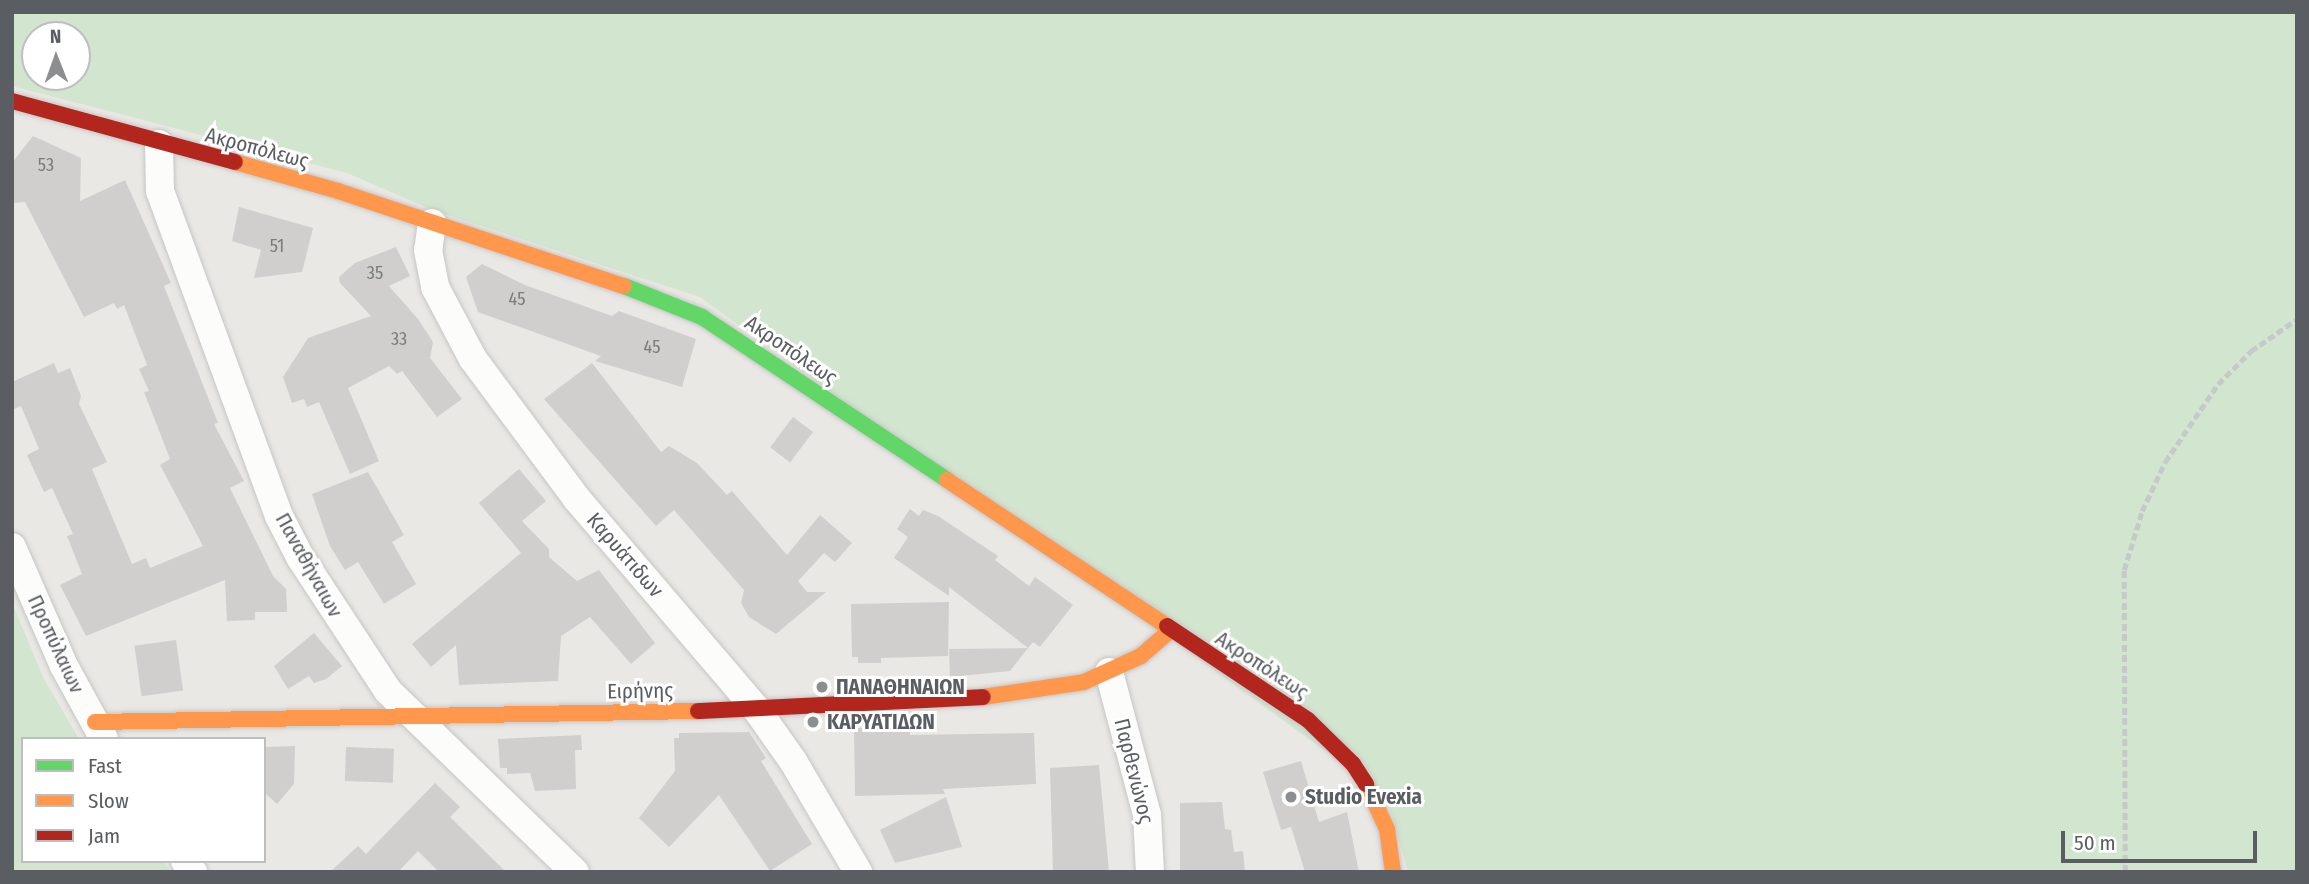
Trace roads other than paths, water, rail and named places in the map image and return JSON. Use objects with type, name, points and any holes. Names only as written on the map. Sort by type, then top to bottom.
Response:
[{"type":"street","name":"Ακροπόλεως","points":[[12,101],[159,144],[338,191],[674,302],[702,317],[1170,631],[1285,703],[1333,742],[1360,774],[1381,814],[1393,872]]},
{"type":"street","name":"Παναθήναιων","points":[[159,144],[157,181],[284,527],[373,672],[414,718],[575,872]]},
{"type":"street","name":"Καρυάτιδων","points":[[432,223],[428,250],[435,287],[473,359],[533,445],[757,709],[793,761],[858,872]]},
{"type":"street","name":"Προπύλαιων","points":[[12,547],[64,666],[99,730]]},
{"type":"street","name":"Ειρήνης","points":[[99,730],[757,709],[1023,693],[1069,686],[1109,672],[1141,656],[1170,631]]},
{"type":"street","name":"Παρθενώνος","points":[[1109,672],[1147,815],[1150,872]]},
{"type":"place","name":"ΠΑΝΑΘΗΝΑΙΩΝ","points":[[822,687]]},
{"type":"place","name":"ΚΑΡΥΑΤΙΔΩΝ","points":[[813,722]]},
{"type":"place","name":"Studio Evexia","points":[[1291,797]]}]
